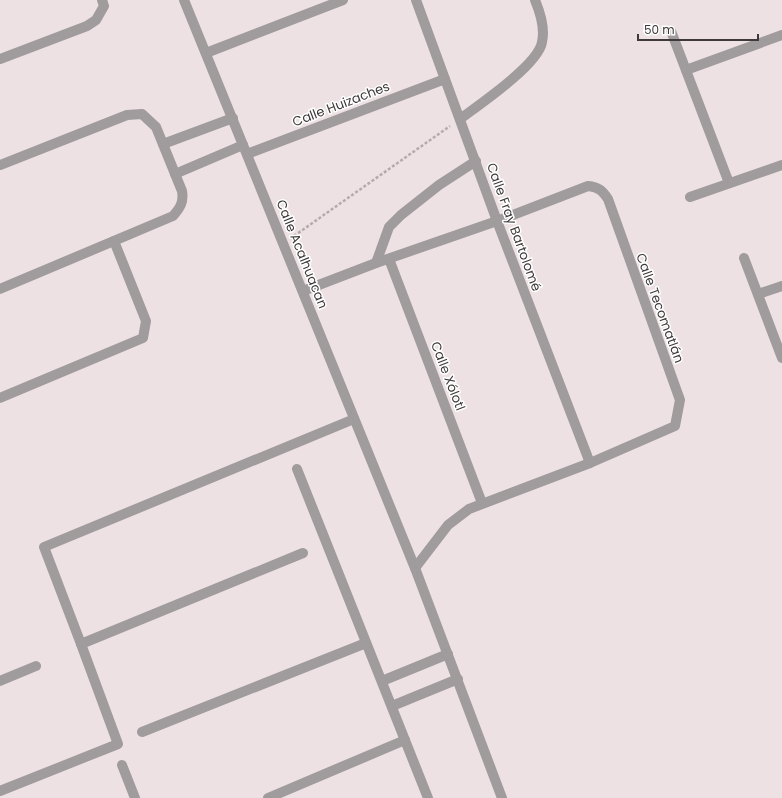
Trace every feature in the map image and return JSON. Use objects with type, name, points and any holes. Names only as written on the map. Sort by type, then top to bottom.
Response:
[{"type":"street","points":[[0,59],[87,26],[96,20],[104,6],[102,0]]},
{"type":"street","name":"Calle Acalhuacan","points":[[184,0],[416,568],[502,798]]},
{"type":"street","points":[[206,53],[343,0]]},
{"type":"street","name":"Calle Fray Bartolomé","points":[[416,0],[497,222],[590,463]]},
{"type":"street","points":[[460,119],[494,93],[538,54],[542,43],[543,32],[535,0]]},
{"type":"street","points":[[671,31],[729,183]]},
{"type":"street","points":[[686,70],[782,34]]},
{"type":"street","name":"Calle Huizaches","points":[[175,174],[445,79]]},
{"type":"street","points":[[0,165],[127,115],[142,114],[156,127],[175,174],[183,199],[180,207],[173,216],[0,288]]},
{"type":"street","points":[[163,144],[233,118]]},
{"type":"street","points":[[376,263],[389,227],[401,215],[440,185],[476,161]]},
{"type":"street","points":[[690,196],[782,165]]},
{"type":"street","name":"Calle Tecomatlán","points":[[497,222],[588,186],[596,187],[602,191],[608,199],[680,400],[675,426],[590,463]]},
{"type":"street","points":[[304,291],[376,263],[497,222]]},
{"type":"street","points":[[0,398],[143,338],[146,321],[114,241]]},
{"type":"street","points":[[744,258],[782,358]]},
{"type":"street","name":"Calle Xólotl","points":[[389,259],[482,503]]},
{"type":"street","points":[[758,294],[782,286]]},
{"type":"street","points":[[0,791],[118,744],[44,547],[354,419]]},
{"type":"street","points":[[416,568],[448,525],[469,509],[590,463]]},
{"type":"street","points":[[296,469],[428,798]]},
{"type":"street","points":[[81,644],[303,553]]},
{"type":"street","points":[[142,732],[366,643]]},
{"type":"street","points":[[382,681],[448,654]]},
{"type":"street","points":[[0,681],[36,666]]},
{"type":"street","points":[[392,706],[458,679]]},
{"type":"street","points":[[268,798],[405,740]]},
{"type":"street","points":[[122,765],[135,798]]},
{"type":"path","points":[[283,243],[460,119]]}]
